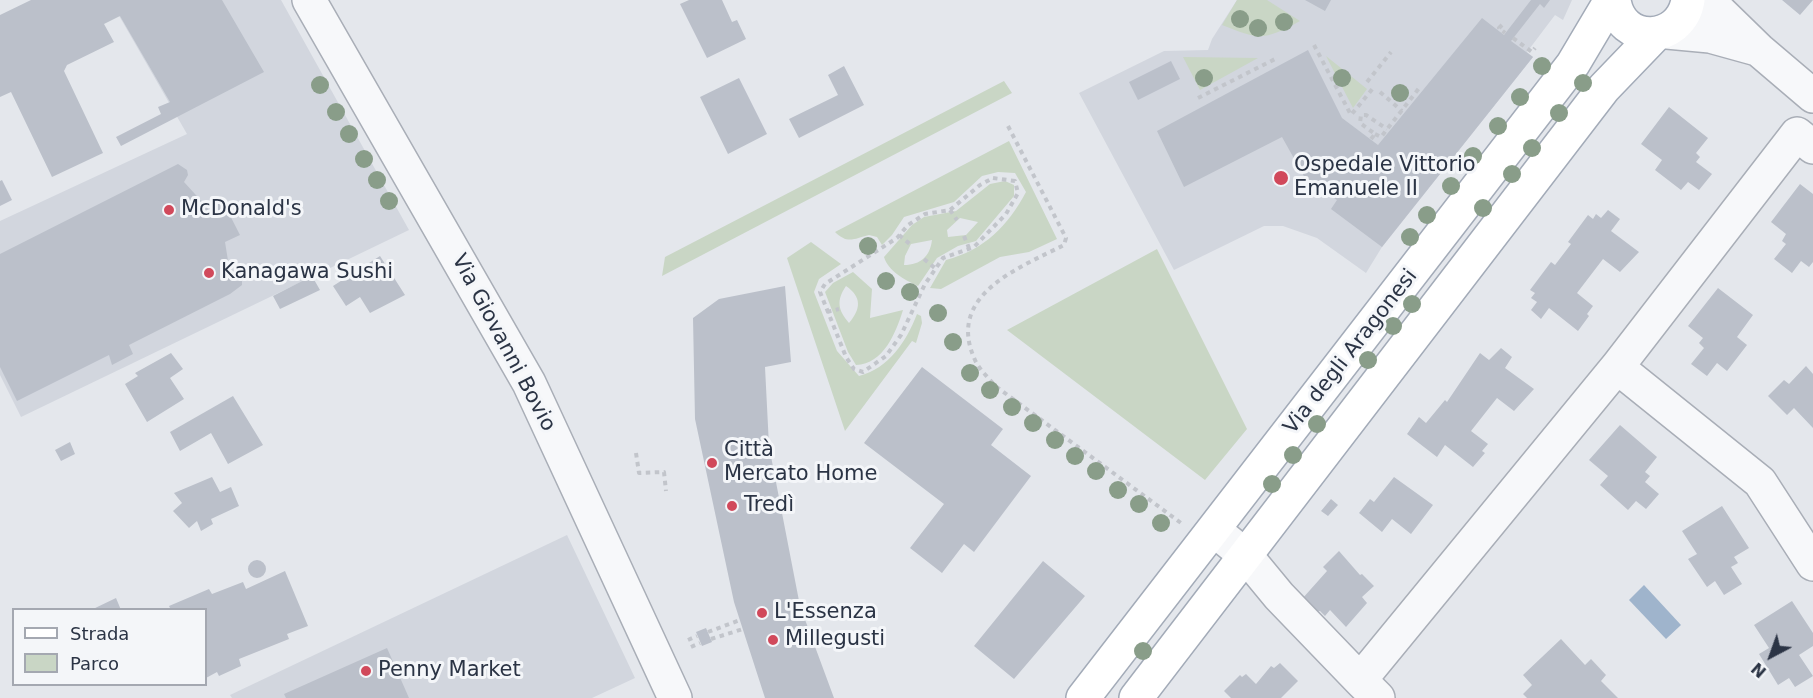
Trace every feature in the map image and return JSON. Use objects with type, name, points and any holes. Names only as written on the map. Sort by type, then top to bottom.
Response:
[{"type":"main road","points":[[1612,0],[1621,20],[1630,29],[1642,34],[1661,33]]},
{"type":"main road","name":"Via degli Aragonesi","points":[[1083,698],[1573,64],[1612,0]]},
{"type":"main road","name":"Via degli Aragonesi","points":[[1136,698],[1604,88],[1661,33],[1677,24],[1688,1]]},
{"type":"street","name":"Via Giovanni Bovio","points":[[309,0],[529,383],[675,698]]},
{"type":"street","points":[[1688,1],[1721,13],[1759,50],[1813,96]]},
{"type":"street","points":[[1661,33],[1710,36],[1759,50]]},
{"type":"street","points":[[1214,530],[1246,556],[1279,596],[1369,689],[1797,134],[1813,147]]},
{"type":"street","points":[[1617,367],[1760,482],[1813,564]]},
{"type":"path","points":[[1502,25],[1499,28],[1505,33]]},
{"type":"path","points":[[1513,38],[1532,52],[1535,48]]},
{"type":"path","points":[[1314,45],[1351,116],[1374,87]]},
{"type":"path","points":[[1367,82],[1391,52]]},
{"type":"path","points":[[1198,98],[1277,58]]},
{"type":"path","points":[[1387,129],[1366,115],[1361,115],[1360,123],[1381,137],[1420,87]]},
{"type":"path","points":[[1380,92],[1402,111]]},
{"type":"path","points":[[1008,126],[1066,237],[1064,245],[1021,266],[993,284],[980,296],[970,313],[969,342],[975,361],[994,385],[1181,524]]},
{"type":"path","points":[[1371,139],[1375,134]]},
{"type":"path","points":[[993,178],[1015,181],[1018,193],[1013,204],[990,233],[969,248],[943,258],[925,284],[901,335],[886,356],[863,372],[854,369],[846,357],[820,292],[825,284],[899,235],[908,225],[925,214],[951,210],[980,185],[993,178]]},
{"type":"path","points":[[951,210],[957,220]]},
{"type":"path","points":[[899,235],[911,245]]},
{"type":"path","points":[[964,236],[969,248]]},
{"type":"path","points":[[924,259],[936,268]]},
{"type":"path","points":[[827,312],[839,309]]},
{"type":"path","points":[[636,453],[639,473],[664,472],[666,491]]},
{"type":"path","points":[[708,632],[740,620]]},
{"type":"path","points":[[711,639],[743,628]]},
{"type":"path","points":[[688,640],[697,636]]},
{"type":"path","points":[[691,647],[700,643]]},
{"type":"shaded area","points":[[110,0],[281,0],[409,230],[21,417],[0,375],[0,221],[187,134]]},
{"type":"shaded area","name":"Ospedale Vittorio Emanuele II","points":[[1237,0],[1572,0],[1563,20],[1555,15],[1527,52],[1533,57],[1382,247],[1366,273],[1317,238],[1283,226],[1264,226],[1174,270],[1079,93],[1164,51],[1208,50],[1212,39]]},
{"type":"shaded area","points":[[567,535],[635,678],[592,698],[232,698],[230,695]]},
{"type":"green space","points":[[1237,0],[1267,0],[1300,21],[1269,35],[1245,34],[1222,25]]},
{"type":"green space","points":[[1326,56],[1367,89],[1353,108]]},
{"type":"green space","points":[[1183,57],[1258,58],[1200,90]]},
{"type":"green space","points":[[1004,81],[1012,93],[662,276],[665,257]]},
{"type":"green space","points":[[1009,141],[1057,239],[1029,252],[1000,257],[941,289],[930,288],[946,260],[960,256],[983,243],[1003,226],[1019,204],[1026,192],[1015,173],[998,172],[982,176],[954,202],[904,217],[882,245],[877,237],[869,235],[847,239],[835,232]]},
{"type":"green space","points":[[1005,181],[1014,185],[1014,196],[976,241],[958,246],[937,258],[918,286],[889,267],[884,257],[912,225],[924,217],[956,211],[990,184]],"holes":[[[960,218],[978,222],[966,235],[948,237],[947,230]],[[932,240],[924,258],[910,265],[904,265],[905,256],[911,244]]]},
{"type":"green space","points":[[811,242],[841,264],[819,279],[814,292],[837,351],[859,376],[870,372],[888,360],[902,344],[917,314],[921,316],[922,323],[916,343],[912,341],[845,431],[787,258]]},
{"type":"green space","points":[[1157,249],[1247,429],[1205,480],[1007,330]]},
{"type":"green space","points":[[853,272],[872,289],[870,318],[903,310],[897,328],[887,345],[874,359],[866,363],[856,365],[848,352],[825,292],[833,283]],"holes":[[[846,286],[857,299],[858,308],[849,323],[842,314],[840,301]]]},
{"type":"water","points":[[1644,585],[1681,625],[1666,639],[1629,600]]},
{"type":"building","points":[[31,0],[222,0],[264,72],[121,146],[116,137],[161,114],[158,107],[170,102],[120,16],[104,24],[114,42],[67,65],[64,71],[103,153],[52,177],[11,92],[0,97],[0,15]]},
{"type":"building","points":[[689,0],[722,0],[732,22],[737,20],[746,39],[707,58],[680,4]]},
{"type":"building","points":[[1305,0],[1331,0],[1325,11]]},
{"type":"building","points":[[1531,0],[1550,0],[1544,8],[1540,4],[1511,41],[1533,57],[1382,247],[1331,209],[1337,200],[1305,178],[1282,137],[1184,187],[1157,131],[1308,50],[1342,118],[1378,145],[1482,18],[1504,35]]},
{"type":"building","points":[[1782,0],[1813,0],[1800,15]]},
{"type":"building","points":[[1171,61],[1180,79],[1138,100],[1129,82]]},
{"type":"building","points":[[844,66],[864,105],[799,138],[789,119],[838,95],[828,75]]},
{"type":"building","points":[[739,78],[767,134],[728,154],[700,97]]},
{"type":"building","points":[[1669,107],[1708,138],[1696,153],[1700,157],[1696,162],[1712,174],[1699,190],[1688,182],[1681,190],[1655,170],[1662,160],[1641,144]]},
{"type":"building","points":[[178,164],[187,170],[188,175],[184,182],[205,205],[220,196],[240,235],[225,242],[230,273],[238,273],[242,278],[242,285],[230,294],[129,345],[133,354],[112,365],[109,355],[17,401],[0,367],[0,254]]},
{"type":"building","points":[[2,180],[12,200],[0,206],[0,181]]},
{"type":"building","points":[[1800,184],[1813,194],[1813,262],[1809,267],[1801,261],[1792,273],[1774,259],[1786,244],[1782,241],[1786,234],[1771,222]]},
{"type":"building","points":[[1608,210],[1620,219],[1611,231],[1639,252],[1620,272],[1603,259],[1577,293],[1593,306],[1578,331],[1549,308],[1541,319],[1531,310],[1537,302],[1531,298],[1535,293],[1530,290],[1551,262],[1555,265],[1571,244],[1568,242],[1588,215],[1593,219],[1596,214],[1601,218]]},
{"type":"building","points":[[380,256],[405,295],[370,313],[360,297],[346,306],[333,286]]},
{"type":"building","points":[[312,276],[320,290],[280,309],[273,296]]},
{"type":"building","points":[[785,286],[791,362],[765,367],[769,446],[800,606],[834,698],[765,698],[734,602],[695,419],[693,318],[719,299]]},
{"type":"building","points":[[1718,288],[1753,315],[1737,337],[1747,345],[1727,371],[1717,363],[1707,376],[1691,364],[1704,348],[1699,343],[1703,338],[1688,326]]},
{"type":"building","points":[[1501,348],[1512,357],[1505,368],[1534,389],[1514,411],[1497,398],[1471,431],[1488,444],[1482,451],[1485,453],[1473,467],[1445,445],[1437,457],[1407,434],[1419,417],[1426,423],[1445,400],[1447,402],[1480,353],[1489,360]]},
{"type":"building","points":[[171,353],[183,369],[170,378],[184,399],[147,422],[125,384],[138,376],[135,373]]},
{"type":"building","points":[[1806,366],[1813,374],[1813,428],[1794,408],[1787,415],[1768,396],[1784,380],[1789,384]]},
{"type":"building","points":[[922,367],[1003,429],[991,445],[1031,476],[974,552],[964,544],[942,573],[910,548],[944,504],[864,443]]},
{"type":"building","points":[[233,396],[263,445],[228,464],[211,433],[180,451],[170,432]]},
{"type":"building","points":[[1620,425],[1657,457],[1645,472],[1650,476],[1645,482],[1659,494],[1646,509],[1636,501],[1628,510],[1600,485],[1608,476],[1589,460]]},
{"type":"building","points":[[70,442],[75,454],[61,461],[55,450]]},
{"type":"building","points":[[212,477],[220,492],[231,487],[239,506],[211,519],[213,524],[201,531],[197,521],[189,528],[173,511],[182,503],[174,493]]},
{"type":"building","points":[[1394,477],[1433,505],[1411,534],[1392,519],[1382,532],[1359,513],[1370,499],[1374,502]]},
{"type":"building","points":[[1331,499],[1338,505],[1328,516],[1321,511]]},
{"type":"building","points":[[1722,506],[1749,548],[1734,557],[1738,563],[1731,567],[1742,584],[1724,595],[1715,581],[1707,587],[1688,559],[1697,554],[1682,531]]},
{"type":"building","points":[[1339,551],[1360,575],[1362,574],[1374,586],[1362,597],[1367,603],[1346,627],[1330,610],[1325,616],[1320,611],[1316,612],[1302,599],[1327,571],[1323,567]]},
{"type":"building","points":[[257,560],[263,563],[266,569],[263,575],[257,578],[251,575],[248,569],[251,563]]},
{"type":"building","points":[[1043,561],[1085,596],[1014,679],[974,646]]},
{"type":"building","points":[[285,571],[308,626],[287,634],[289,639],[239,659],[241,666],[219,676],[217,672],[207,677],[207,608],[170,608],[169,606],[209,589],[212,594],[243,582],[246,589]]},
{"type":"building","points":[[116,598],[120,608],[95,608]]},
{"type":"building","points":[[1792,601],[1813,633],[1813,646],[1799,655],[1813,676],[1795,687],[1789,678],[1778,685],[1759,654],[1769,648],[1754,625]]},
{"type":"building","points":[[706,628],[712,642],[702,646],[696,632]]},
{"type":"building","points":[[1561,639],[1585,665],[1591,659],[1606,675],[1601,681],[1618,698],[1527,698],[1523,694],[1532,685],[1523,675]]},
{"type":"building","name":"Penny Market","points":[[387,648],[409,698],[286,698],[284,694]]},
{"type":"building","points":[[1280,663],[1298,681],[1281,698],[1231,698],[1224,691],[1240,675],[1242,677],[1246,674],[1256,684],[1271,666],[1274,668]]},
{"type":"place","name":"Ospedale Vittorio Emanuele II","points":[[1281,178]]},
{"type":"place","name":"McDonald's","points":[[169,210]]},
{"type":"place","name":"Kanagawa Sushi","points":[[209,273]]},
{"type":"place","name":"Città Mercato Home","points":[[712,463]]},
{"type":"place","name":"Tredì","points":[[732,506]]},
{"type":"place","name":"L'Essenza","points":[[762,613]]},
{"type":"place","name":"Millegusti","points":[[773,640]]},
{"type":"place","name":"Penny Market","points":[[366,671]]}]
